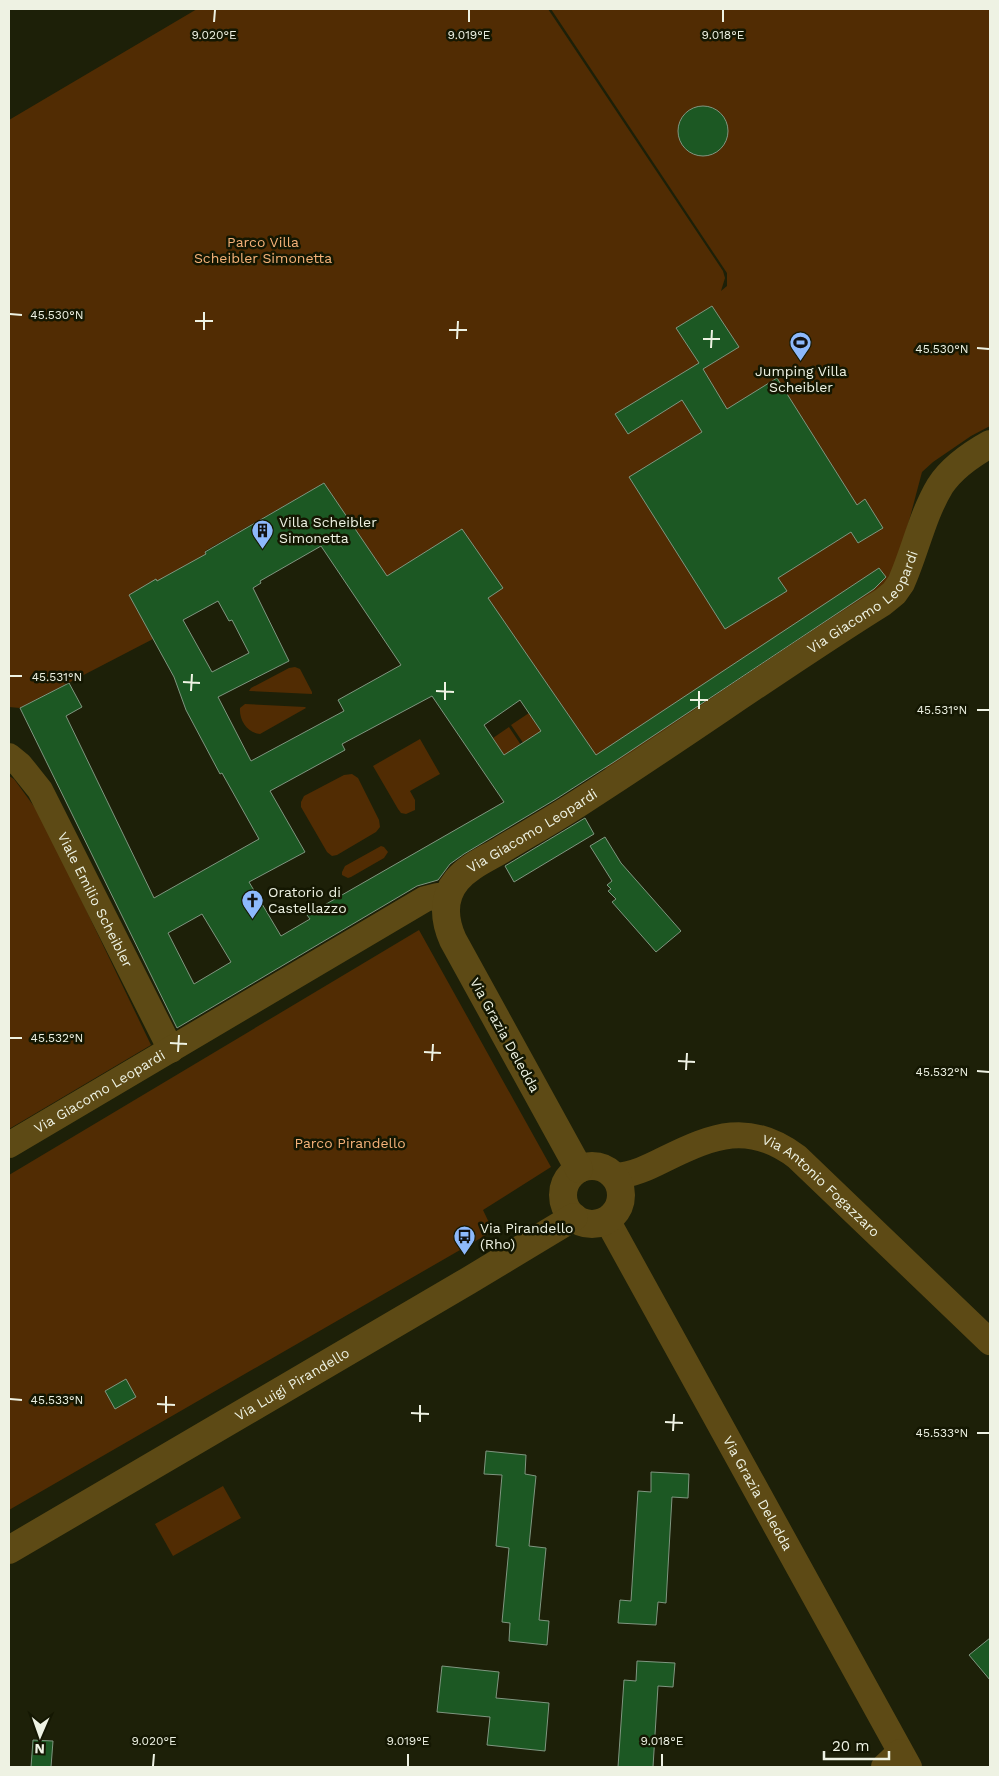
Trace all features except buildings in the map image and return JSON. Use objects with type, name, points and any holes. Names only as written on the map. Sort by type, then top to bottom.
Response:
[{"type":"street","name":"Via Giacomo Leopardi","points":[[9,1145],[425,899],[436,896],[447,897],[457,880],[474,865],[584,800],[883,602],[901,584],[940,486],[964,462],[990,444]]},
{"type":"street","name":"Viale Emilio Scheibler","points":[[9,756],[20,765],[40,790],[171,1050]]},
{"type":"street","name":"Via Grazia Deledda","points":[[447,897],[446,920],[453,940],[579,1169]]},
{"type":"street","name":"Via Antonio Fogazzaro","points":[[614,1176],[644,1169],[698,1143],[717,1138],[732,1135],[772,1142],[797,1157],[990,1342]]},
{"type":"street","points":[[598,1167],[610,1172],[614,1176],[620,1185],[620,1205],[615,1214],[607,1220],[590,1224],[581,1222],[567,1210],[563,1192],[566,1182],[579,1169],[598,1167]]},
{"type":"street","name":"Via Luigi Pirandello","points":[[9,1550],[468,1282],[574,1217]]},
{"type":"street","name":"Via Grazia Deledda","points":[[607,1220],[898,1762]]},
{"type":"green space","name":"Parco Villa Scheibler Simonetta","points":[[197,9],[548,9],[723,271],[725,278],[721,291],[727,286],[727,273],[551,9],[990,9],[990,426],[971,436],[933,462],[922,472],[890,583],[607,771],[491,604],[431,645],[324,483],[205,551],[206,554],[153,639],[20,708],[9,707],[9,120]]},
{"type":"green space","points":[[295,667],[300,669],[312,694],[249,691],[251,688],[289,668]]},
{"type":"green space","points":[[245,704],[306,708],[260,734],[251,731],[242,721],[240,708]]},
{"type":"green space","points":[[529,713],[563,763],[545,775],[511,725]]},
{"type":"green space","points":[[509,727],[521,745],[504,755],[493,738]]},
{"type":"green space","points":[[420,739],[440,774],[410,791],[415,800],[415,810],[406,814],[401,813],[373,766]]},
{"type":"green space","points":[[352,774],[358,778],[379,820],[380,827],[376,832],[337,855],[332,856],[327,852],[301,807],[301,802],[304,796],[344,775]]},
{"type":"green space","points":[[9,776],[14,779],[41,816],[151,1045],[9,1129]]},
{"type":"green space","points":[[381,846],[388,852],[384,858],[351,877],[348,878],[342,875],[345,866]]},
{"type":"green space","name":"Parco Pirandello","points":[[419,930],[551,1167],[483,1210],[493,1231],[9,1510],[9,1175]]},
{"type":"green space","points":[[223,1486],[241,1518],[173,1556],[155,1524]]},
{"type":"place","name":"Jumping Villa Scheibler","points":[[801,362]]},
{"type":"place","name":"Villa Scheibler Simonetta","points":[[263,549]]},
{"type":"place","name":"Oratorio di Castellazzo","points":[[252,919]]},
{"type":"place","name":"Via Pirandello (Rho)","points":[[464,1255]]}]
